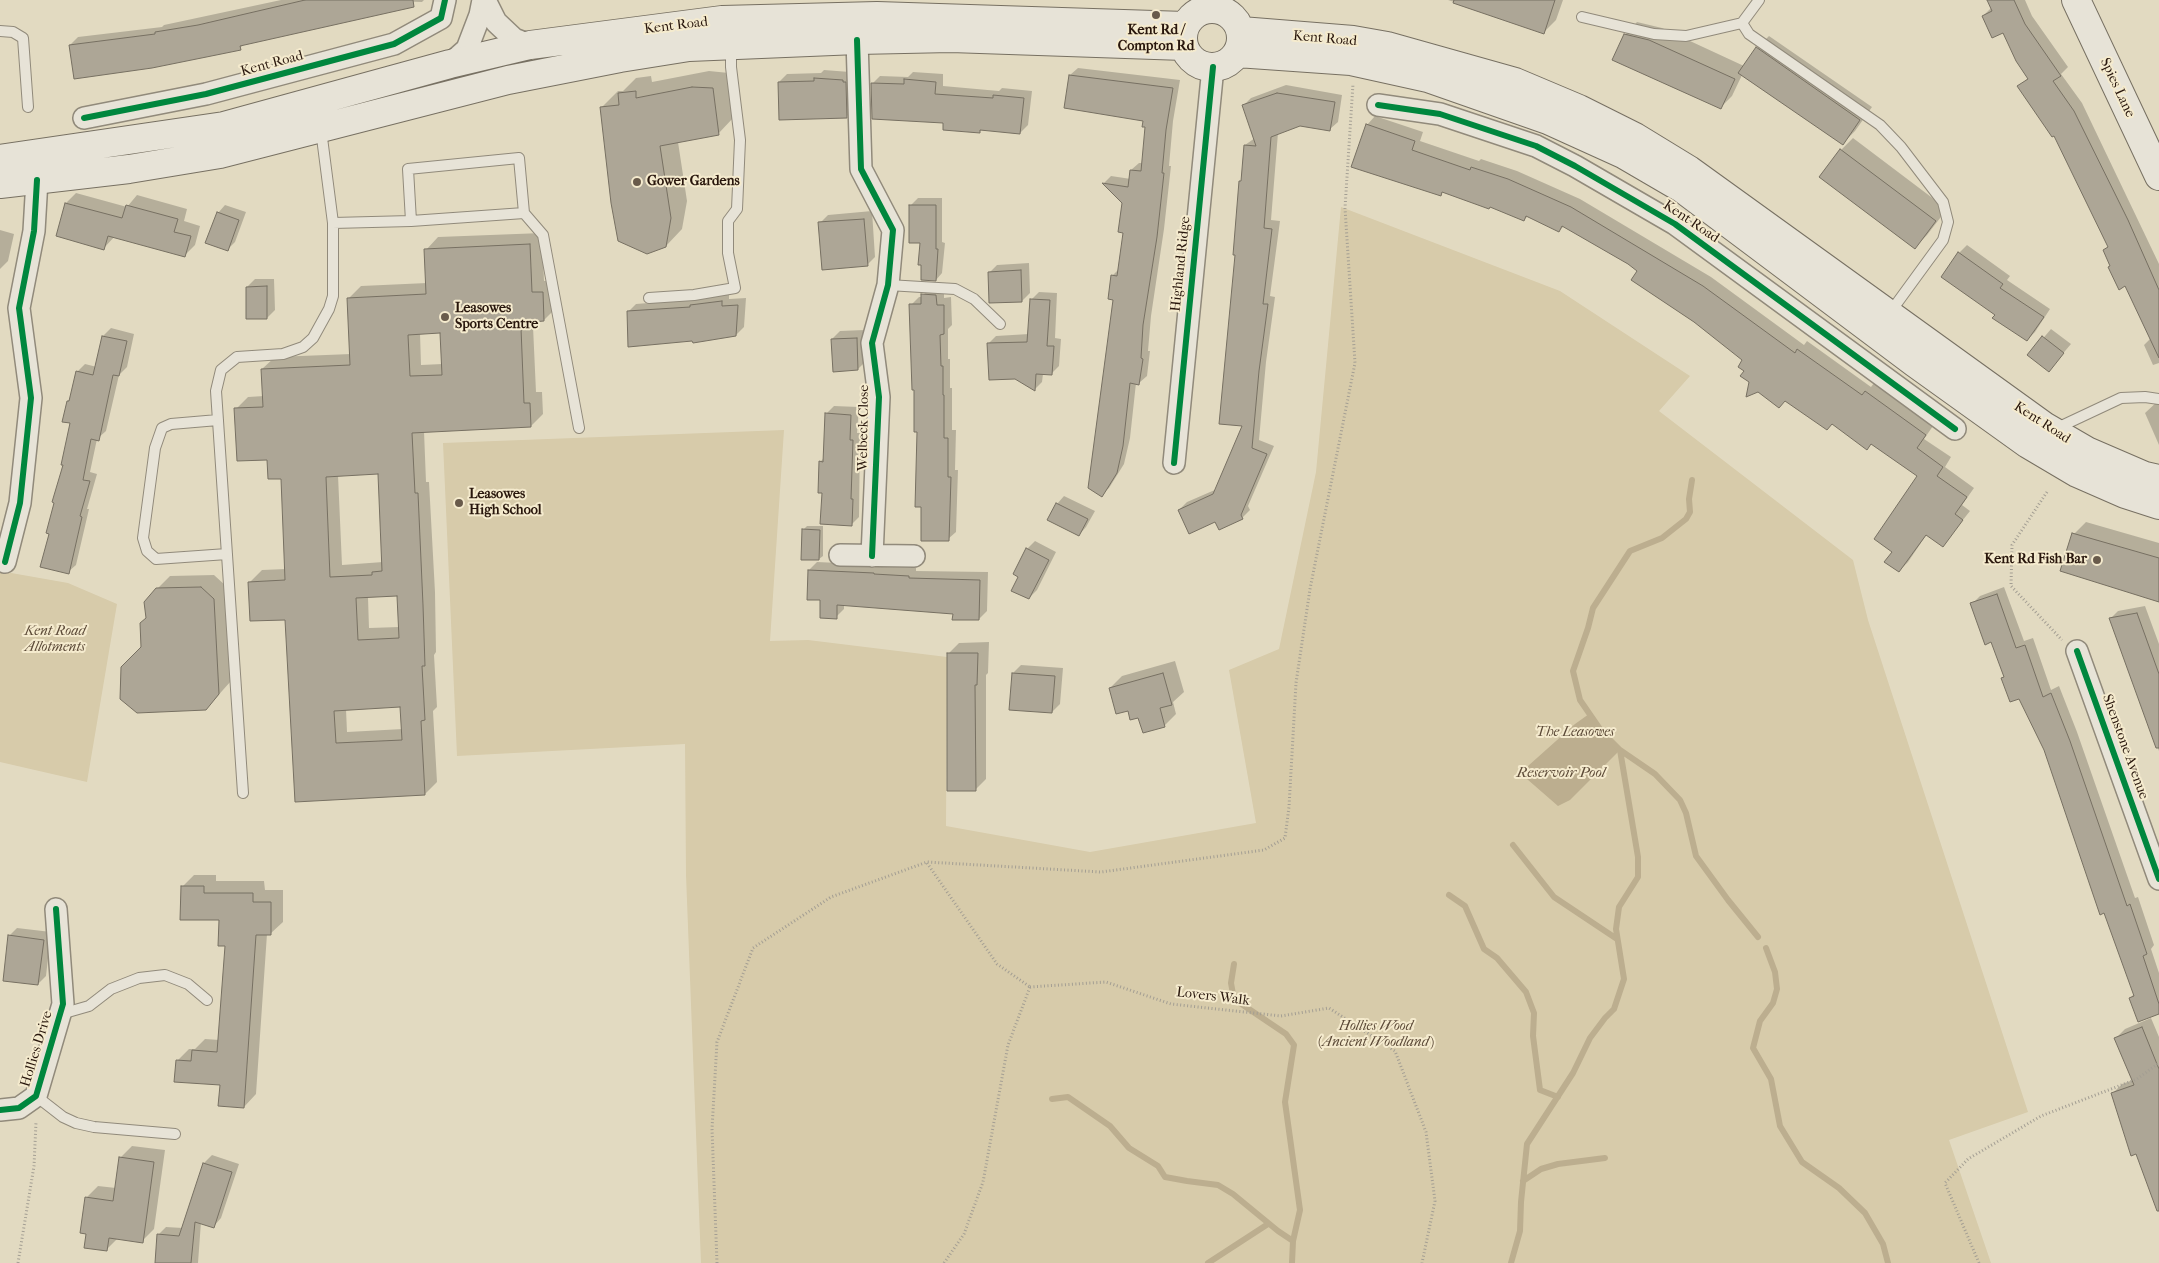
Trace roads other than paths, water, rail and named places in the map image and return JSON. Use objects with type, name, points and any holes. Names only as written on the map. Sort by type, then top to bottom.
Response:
[{"type":"main road","name":"Spies Lane","points":[[2076,0],[2159,176]]},
{"type":"main road","points":[[1215,5],[1235,21],[1239,42],[1226,63],[1213,67],[1195,62],[1188,55],[1185,36],[1192,16],[1215,5]]},
{"type":"main road","name":"Kent Road","points":[[0,159],[224,126],[450,64],[530,45],[722,20],[877,16],[1185,36]]},
{"type":"main road","name":"Kent Road","points":[[0,184],[129,169],[220,154],[470,90],[592,63],[689,47],[857,40],[1185,36]]},
{"type":"main road","name":"Kent Road","points":[[1239,42],[1353,40],[1387,46],[1514,82],[1579,109],[1635,137],[1690,170],[2052,430],[2087,451],[2146,476],[2159,479]]},
{"type":"main road","name":"Kent Road","points":[[1239,42],[1351,61],[1428,78],[1548,120],[1622,154],[1683,189],[1915,363],[2028,444],[2077,473],[2125,494],[2159,505]]},
{"type":"street","name":"Kent Road","points":[[84,118],[206,94],[394,44],[441,18],[445,0]]},
{"type":"street","points":[[484,0],[496,22],[514,39],[530,45]]},
{"type":"street","points":[[450,64],[467,49],[484,0]]},
{"type":"street","name":"Welbeck Close","points":[[857,40],[861,169],[892,230],[888,285],[872,343],[879,397],[872,556]]},
{"type":"street","name":"Highland Ridge","points":[[1174,463],[1213,67]]},
{"type":"street","name":"Kent Road","points":[[1378,105],[1440,114],[1536,146],[1576,166],[1675,224],[1955,429]]},
{"type":"street","points":[[1536,146],[1548,120]]},
{"type":"street","points":[[5,548],[20,503],[31,398],[19,308],[34,231],[37,180]]},
{"type":"street","points":[[840,555],[914,556]]},
{"type":"street","name":"Shenstone Avenue","points":[[2077,651],[2159,879]]},
{"type":"street","name":"Hollies Drive","points":[[0,1110],[19,1108],[36,1096],[63,1004],[56,910]]},
{"type":"lane","points":[[1582,17],[1654,34],[1686,36],[1742,23],[1759,0]]},
{"type":"lane","points":[[1742,23],[1749,34],[1880,125],[1901,148],[1943,202],[1948,222],[1943,240],[1888,314]]},
{"type":"lane","points":[[0,31],[13,32],[23,38],[28,107]]},
{"type":"lane","points":[[649,298],[694,295],[735,288],[728,253],[728,221],[737,208],[740,140],[731,67],[731,46]]},
{"type":"lane","points":[[243,793],[216,391],[221,370],[237,357],[283,354],[303,347],[313,338],[333,296],[333,223],[330,183],[321,129]]},
{"type":"lane","points":[[411,220],[408,169],[520,158],[524,213],[543,235],[579,428]]},
{"type":"lane","points":[[333,223],[524,213]]},
{"type":"lane","points":[[888,285],[955,289],[974,299],[1000,324]]},
{"type":"lane","points":[[2052,430],[2121,398],[2145,397],[2159,399]]},
{"type":"lane","points":[[218,420],[170,424],[166,425],[159,433],[155,448],[143,538],[147,552],[156,559],[227,554]]},
{"type":"lane","points":[[60,1014],[89,1006],[111,989],[139,978],[165,975],[188,984],[207,1000]]},
{"type":"lane","points":[[36,1096],[63,1117],[76,1123],[94,1127],[174,1134]]},
{"type":"water","name":"Reservoir Pool","points":[[1589,714],[1602,732],[1620,750],[1570,800],[1558,806],[1527,779],[1528,766]]},
{"type":"waterway","points":[[1511,1263],[1520,1231],[1527,1144],[1573,1073],[1590,1038],[1614,1009],[1624,979],[1616,929],[1619,907],[1638,877],[1638,857],[1620,750],[1602,732],[1580,700],[1573,671],[1593,608],[1630,551],[1662,538],[1686,519],[1690,512],[1689,499],[1692,480]]},
{"type":"waterway","points":[[1620,750],[1655,774],[1680,800],[1686,813],[1696,856],[1758,937]]},
{"type":"waterway","points":[[1513,845],[1554,897],[1617,939]]},
{"type":"waterway","points":[[1449,895],[1465,906],[1484,949],[1497,958],[1526,992],[1534,1013],[1533,1036],[1540,1090],[1558,1097]]},
{"type":"waterway","points":[[1766,948],[1775,972],[1777,989],[1773,1003],[1760,1021],[1753,1048],[1771,1079],[1780,1126],[1802,1162],[1839,1188],[1865,1213],[1883,1244],[1888,1263]]},
{"type":"waterway","points":[[1234,964],[1231,983],[1233,994],[1240,1003],[1286,1034],[1294,1045],[1285,1102],[1300,1210],[1293,1241]]},
{"type":"waterway","points":[[1052,1099],[1068,1097],[1110,1126],[1129,1148],[1158,1166],[1165,1177],[1218,1185],[1233,1194],[1293,1241],[1292,1263]]},
{"type":"waterway","points":[[1523,1181],[1541,1169],[1558,1164],[1605,1158]]},
{"type":"waterway","points":[[1208,1263],[1268,1224]]},
{"type":"place","name":"Kent Rd / Compton Rd","points":[[1156,15]]},
{"type":"place","name":"Gower Gardens","points":[[637,182]]},
{"type":"place","name":"Leasowes Sports Centre","points":[[445,317]]},
{"type":"place","name":"Leasowes High School","points":[[459,503]]},
{"type":"place","name":"Kent Rd Fish Bar","points":[[2097,560]]},
{"type":"park label","name":"Kent Road Allotments","points":[[55,640]]},
{"type":"park label","name":"The Leasowes","points":[[1575,733]]},
{"type":"park label","name":"Hollies Wood (Ancient Woodland)","points":[[1376,1036]]}]
